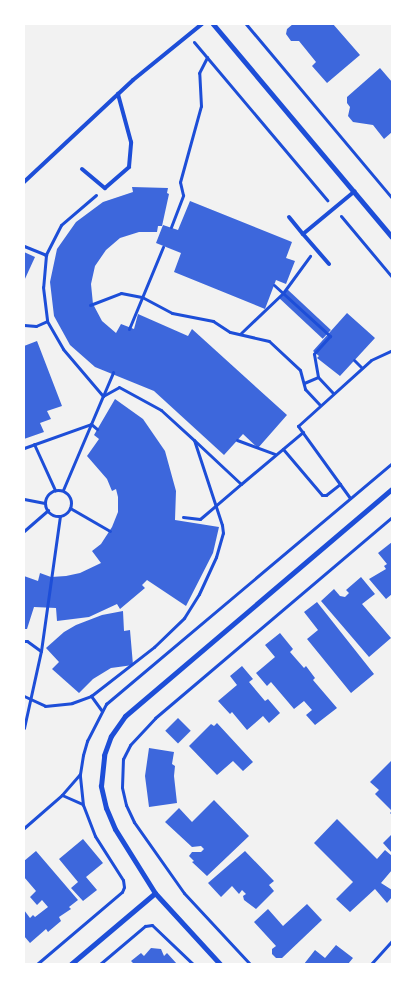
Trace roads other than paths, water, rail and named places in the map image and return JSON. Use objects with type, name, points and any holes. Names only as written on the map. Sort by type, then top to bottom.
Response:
[{"type":"street","points":[[222,24],[215,26],[392,237]]},
{"type":"street","points":[[220,964],[155,893],[128,852],[106,808],[101,771],[104,755],[111,736],[125,716],[392,490]]},
{"type":"street","points":[[71,964],[155,893]]},
{"type":"lane","points":[[24,182],[118,94],[202,24]]},
{"type":"lane","points":[[82,169],[105,188],[127,170],[130,162],[128,128],[118,94]]},
{"type":"lane","points":[[303,234],[355,192]]},
{"type":"lane","points":[[288,217],[329,264]]}]
